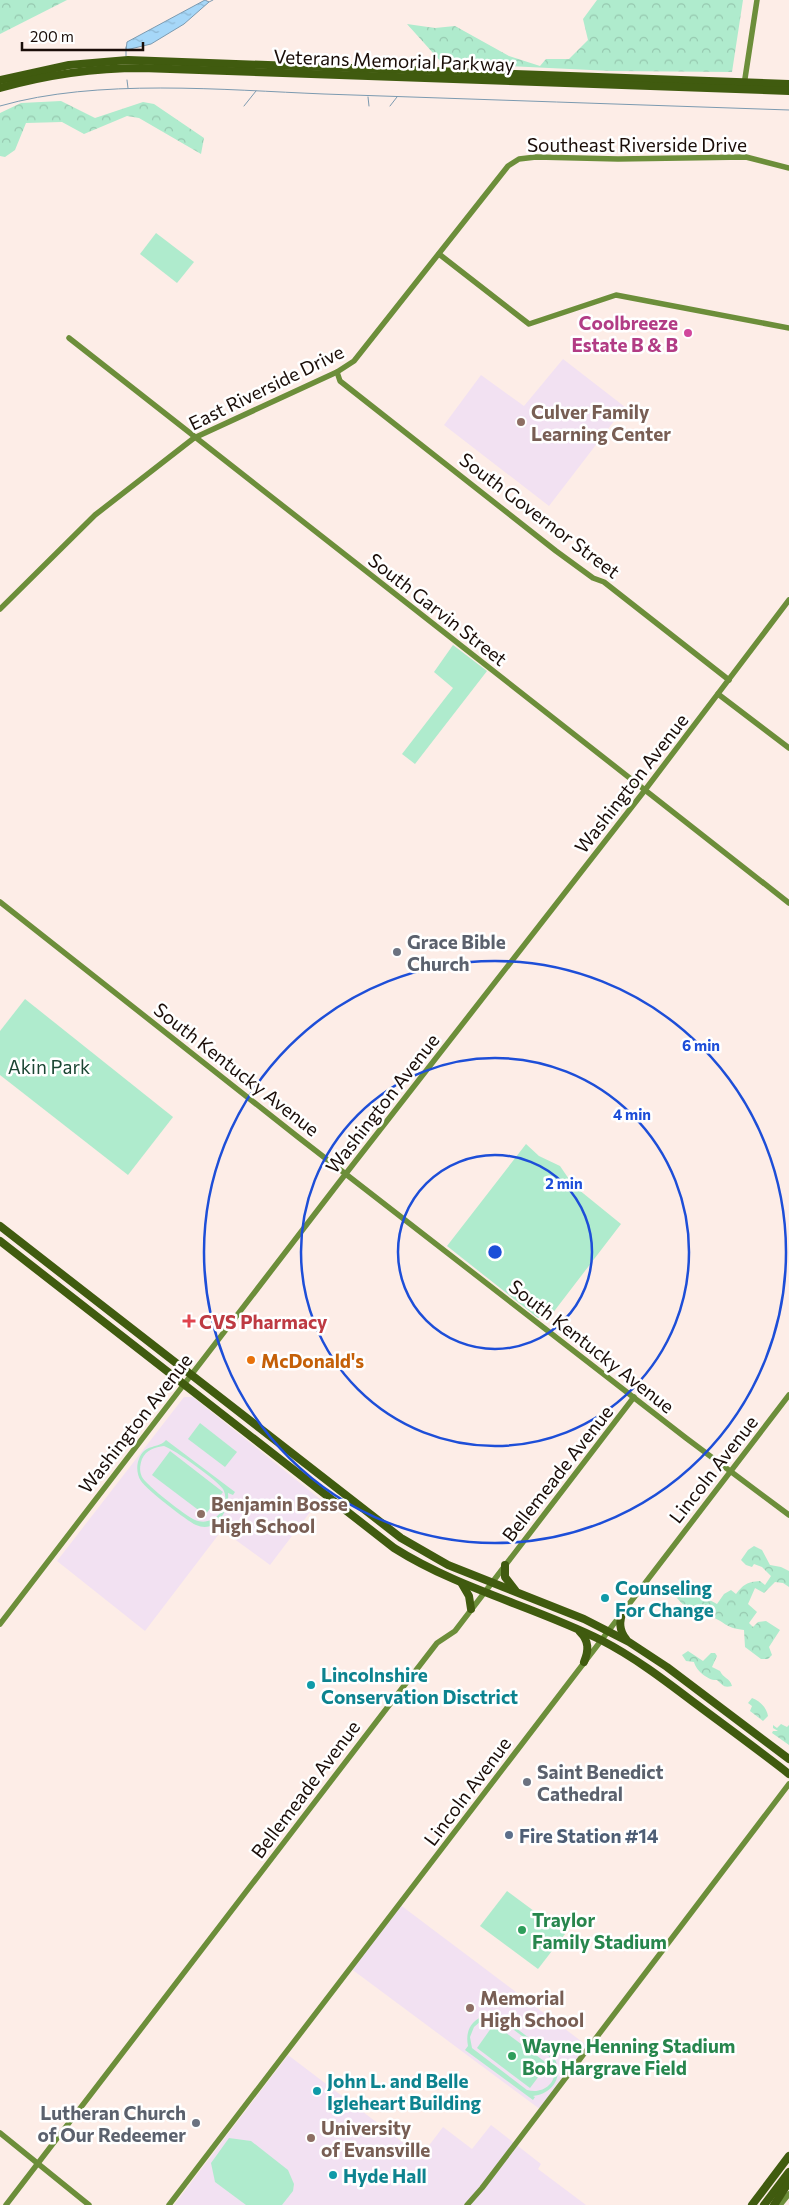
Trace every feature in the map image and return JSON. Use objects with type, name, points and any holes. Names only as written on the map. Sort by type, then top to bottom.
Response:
[{"type":"highway","name":"Veterans Memorial Parkway","points":[[0,80],[69,65],[128,60],[744,86],[789,91]]},
{"type":"highway","name":"Veterans Memorial Parkway","points":[[0,88],[66,74],[125,68],[744,86],[789,84]]},
{"type":"highway","points":[[0,1226],[91,1295],[388,1529],[448,1565],[608,1631],[629,1642],[666,1667],[789,1759]]},
{"type":"highway","points":[[0,1241],[394,1548],[429,1569],[462,1584],[601,1640],[650,1670],[789,1774]]},
{"type":"highway","points":[[83,1305],[80,1299],[82,1296],[91,1295]]},
{"type":"highway","points":[[322,1492],[326,1494],[330,1491],[331,1486],[329,1483]]},
{"type":"highway","points":[[505,1565],[507,1580],[518,1593]]},
{"type":"highway","points":[[462,1584],[469,1596],[471,1609]]},
{"type":"highway","points":[[623,1611],[620,1620],[621,1630],[629,1642]]},
{"type":"highway","points":[[576,1629],[584,1636],[588,1646],[584,1662]]},
{"type":"highway","points":[[752,2205],[789,2156]]},
{"type":"highway","points":[[764,2205],[789,2172]]},
{"type":"highway","points":[[774,2205],[789,2182]]},
{"type":"street","points":[[744,86],[757,0]]},
{"type":"street","name":"Southeast Riverside Drive","points":[[514,162],[529,157],[618,159],[742,156],[789,168]]},
{"type":"street","name":"East Riverside Drive","points":[[0,609],[95,514],[194,438],[337,372],[354,361],[487,192],[514,162]]},
{"type":"street","points":[[439,254],[529,324],[616,295],[789,328]]},
{"type":"street","name":"South Garvin Street","points":[[69,338],[194,438],[789,902]]},
{"type":"street","name":"South Governor Street","points":[[337,372],[340,381],[556,552],[593,578],[604,582],[728,680]]},
{"type":"street","name":"Washington Avenue","points":[[0,1624],[191,1374],[645,790],[789,600]]},
{"type":"street","points":[[718,694],[789,748]]},
{"type":"street","name":"South Kentucky Avenue","points":[[0,902],[346,1174],[789,1516]]},
{"type":"street","name":"Lincoln Avenue","points":[[169,2205],[789,1395]]},
{"type":"street","name":"Bellemeade Avenue","points":[[6,2205],[425,1658],[437,1643],[455,1631],[634,1397]]},
{"type":"street","points":[[467,2205],[789,1784]]},
{"type":"street","points":[[0,2133],[89,2205]]},
{"type":"street","points":[[471,2205],[478,2193]]},
{"type":"street","points":[[780,2205],[789,2194]]},
{"type":"shaded area","points":[[563,359],[625,407],[549,506],[444,425],[481,375],[524,406]]},
{"type":"shaded area","name":"Benjamin Bosse High School","points":[[184,1397],[193,1397],[320,1499],[270,1565],[222,1530],[145,1631],[57,1561]]},
{"type":"shaded area","name":"Memorial High School","points":[[399,1904],[589,2047],[541,2110],[350,1968]]},
{"type":"shaded area","name":"University of Evansville","points":[[288,2055],[421,2156],[443,2127],[472,2149],[491,2125],[541,2164],[538,2169],[586,2205],[174,2205]]},
{"type":"green space","points":[[0,0],[67,0],[0,34]]},
{"type":"green space","points":[[597,0],[743,0],[732,72],[611,71],[442,63],[407,24],[435,28],[455,26],[509,56],[540,66],[546,59],[569,59],[588,40],[583,19]]},
{"type":"green space","points":[[61,101],[95,118],[143,102],[154,104],[204,138],[201,154],[139,118],[127,116],[84,134],[62,122],[26,123],[15,150],[5,157],[0,156],[0,113],[21,103]]},
{"type":"green space","points":[[156,233],[194,262],[177,283],[140,254]]},
{"type":"green space","points":[[453,645],[487,671],[415,764],[402,754],[453,688],[434,672]]},
{"type":"green space","name":"Akin Park","points":[[25,999],[173,1117],[128,1175],[0,1075],[0,1031]]},
{"type":"green space","points":[[526,1144],[539,1156],[560,1166],[573,1185],[621,1224],[552,1314],[538,1318],[447,1246]]},
{"type":"green space","points":[[200,1423],[237,1452],[225,1467],[188,1439]]},
{"type":"green space","points":[[166,1440],[235,1492],[233,1495],[228,1493],[227,1506],[224,1513],[215,1523],[203,1527],[196,1525],[184,1518],[150,1491],[141,1481],[137,1467],[142,1454],[148,1448],[163,1443]],"holes":[[[161,1446],[169,1448],[205,1473],[223,1489],[225,1502],[215,1518],[202,1522],[191,1518],[158,1493],[142,1477],[140,1466],[146,1453]]]},
{"type":"green space","points":[[170,1451],[223,1492],[205,1515],[152,1475]]},
{"type":"green space","points":[[754,1546],[762,1550],[770,1565],[789,1571],[789,1587],[783,1583],[775,1582],[764,1593],[755,1588],[748,1604],[757,1612],[749,1623],[753,1627],[758,1622],[766,1621],[780,1630],[769,1647],[772,1655],[768,1659],[761,1659],[745,1647],[744,1630],[729,1627],[717,1619],[692,1610],[675,1596],[677,1592],[687,1593],[703,1597],[717,1604],[724,1594],[731,1590],[736,1594],[749,1583],[760,1581],[765,1585],[771,1576],[762,1567],[754,1564],[752,1567],[746,1565],[741,1560],[748,1550]]},
{"type":"green space","points":[[688,1651],[703,1661],[711,1653],[715,1653],[717,1656],[712,1667],[720,1671],[730,1681],[732,1686],[722,1685],[717,1680],[703,1675],[697,1669],[694,1662],[686,1661],[682,1655]]},
{"type":"green space","points":[[752,1698],[766,1710],[768,1716],[763,1721],[750,1711],[752,1706],[748,1703]]},
{"type":"green space","points":[[781,1724],[787,1727],[789,1725],[789,1745],[772,1733],[773,1731],[778,1731],[773,1728],[773,1725],[777,1728]]},
{"type":"green space","name":"Traylor Family Stadium","points":[[507,1891],[565,1934],[538,1969],[480,1926]]},
{"type":"green space","points":[[497,2015],[553,2056],[558,2070],[552,2087],[533,2096],[535,2097],[533,2100],[465,2050],[468,2046],[468,2031],[473,2023],[481,2017]],"holes":[[[492,2018],[502,2021],[550,2057],[555,2071],[554,2077],[547,2087],[535,2091],[527,2090],[472,2048],[470,2037],[474,2027],[482,2020]]]},
{"type":"green space","name":"Wayne Henning Stadium Bob Hargrave Field","points":[[494,2024],[548,2064],[530,2088],[477,2048]]},
{"type":"green space","points":[[229,2138],[251,2141],[288,2170],[294,2184],[293,2191],[282,2205],[246,2205],[215,2182],[211,2163]]},
{"type":"water","points":[[205,0],[209,2],[184,24],[151,44],[126,50],[127,42]]},
{"type":"waterway","points":[[209,2],[213,0]]},
{"type":"waterway","points":[[126,47],[126,56]]},
{"type":"waterway","points":[[127,80],[128,88]]},
{"type":"waterway","points":[[0,106],[38,97],[77,92],[161,88],[789,110]]},
{"type":"waterway","points":[[244,106],[256,91]]},
{"type":"waterway","points":[[368,97],[369,106]]},
{"type":"waterway","points":[[390,106],[397,97]]},
{"type":"place","name":"Coolbreeze Estate B & B","points":[[688,333]]},
{"type":"place","name":"Culver Family Learning Center","points":[[521,422]]},
{"type":"place","name":"Grace Bible Church","points":[[397,952]]},
{"type":"place","name":"CVS Pharmacy","points":[[189,1321]]},
{"type":"place","name":"McDonald's","points":[[251,1360]]},
{"type":"place","name":"Benjamin Bosse High School","points":[[201,1514]]},
{"type":"place","name":"Counseling For Change","points":[[605,1598]]},
{"type":"place","name":"Lincolnshire Conservation Disctrict","points":[[311,1685]]},
{"type":"place","name":"Saint Benedict Cathedral","points":[[527,1782]]},
{"type":"place","name":"Fire Station #14","points":[[509,1835]]},
{"type":"place","name":"Traylor Family Stadium","points":[[522,1930]]},
{"type":"place","name":"Memorial High School","points":[[470,2008]]},
{"type":"place","name":"Wayne Henning Stadium Bob Hargrave Field","points":[[512,2056]]},
{"type":"place","name":"John L. and Belle Igleheart Building","points":[[317,2091]]},
{"type":"place","name":"Lutheran Church of Our Redeemer","points":[[196,2123]]},
{"type":"place","name":"University of Evansville","points":[[311,2138]]},
{"type":"place","name":"Hyde Hall","points":[[333,2175]]}]
